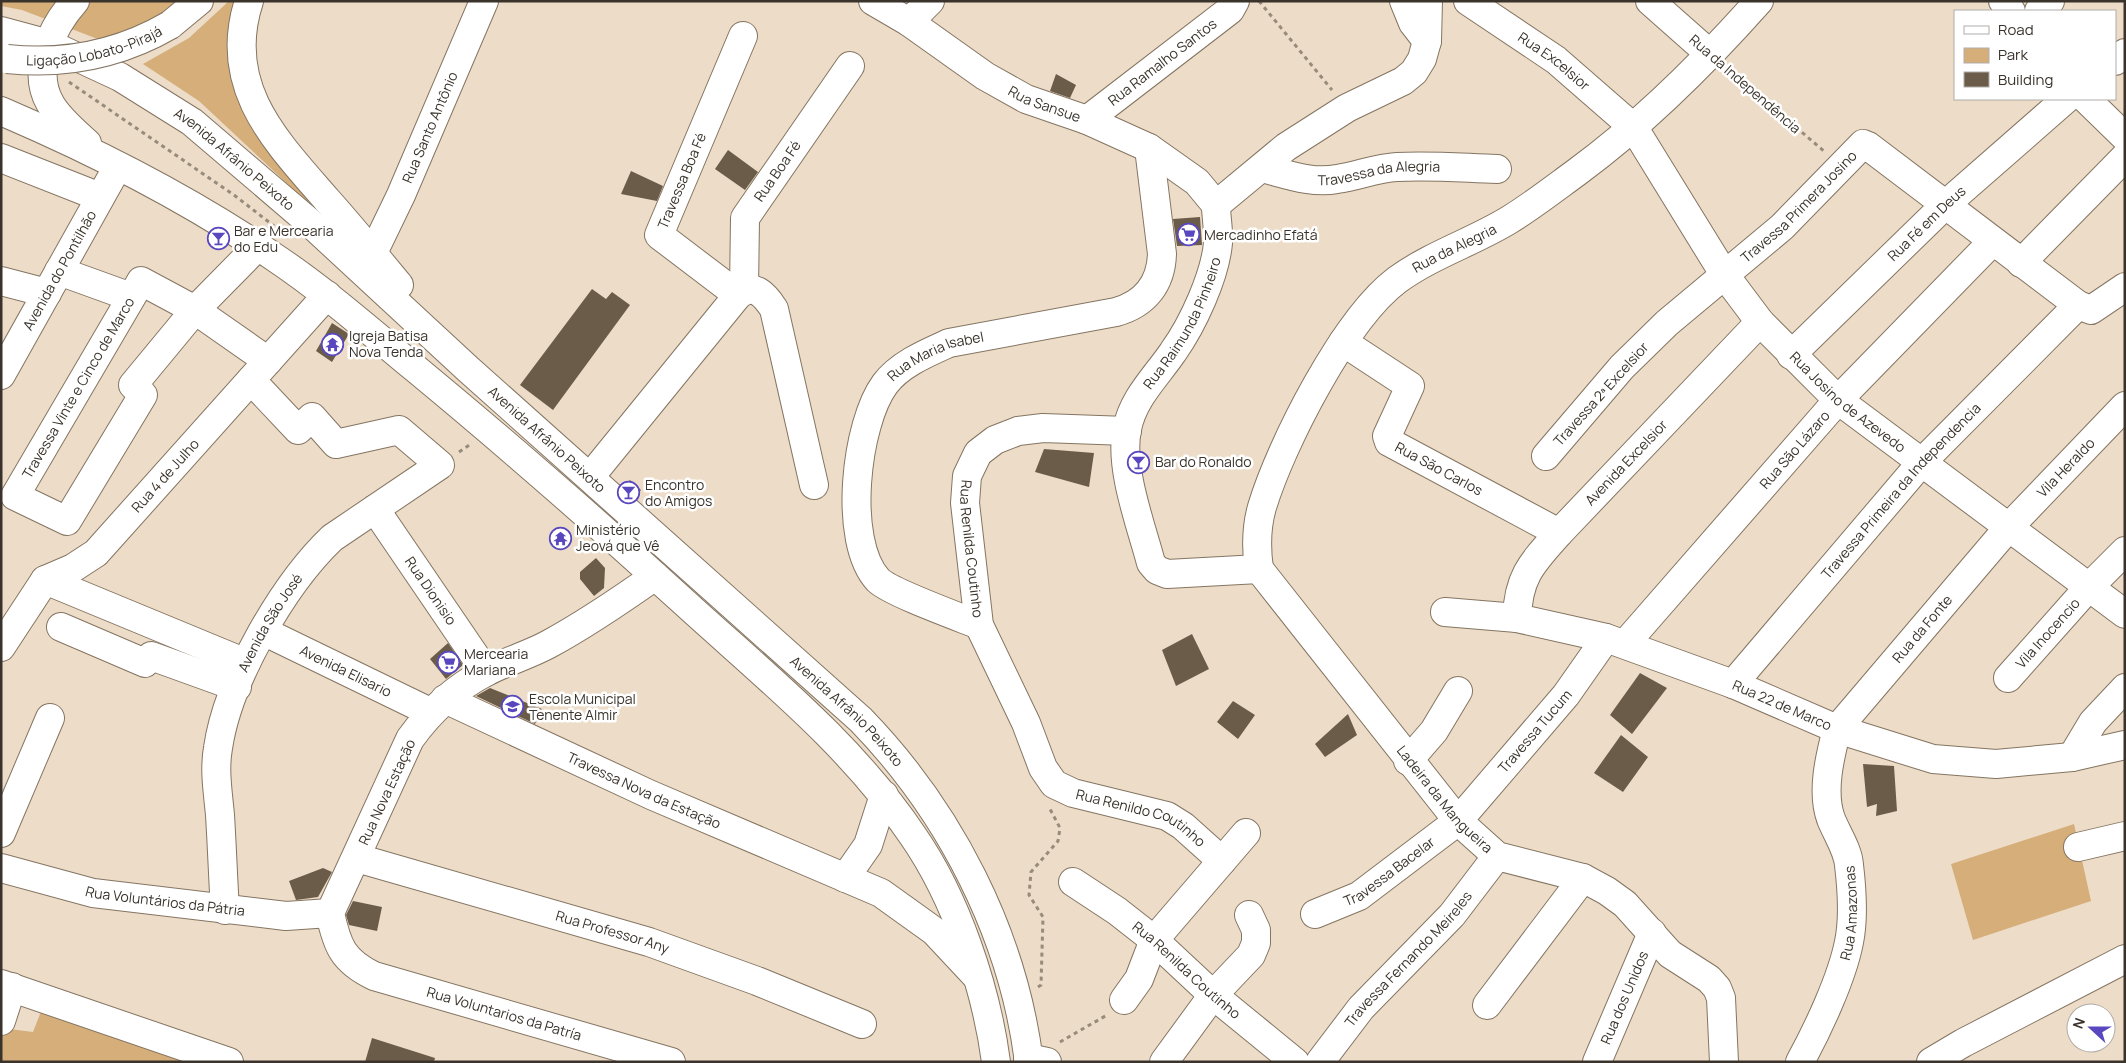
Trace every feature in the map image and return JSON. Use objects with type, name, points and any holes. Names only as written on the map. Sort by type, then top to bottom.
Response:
[{"type":"street","points":[[75,1],[60,21],[49,44],[42,70],[44,91],[66,123],[108,160]]},
{"type":"street","name":"Ligação Lobato-Pirajá","points":[[4,58],[52,61],[84,57],[130,46],[170,25],[199,1]]},
{"type":"street","points":[[249,1],[243,31],[243,57],[246,82],[257,111],[278,142],[373,253],[468,369]]},
{"type":"street","name":"Rua Santo Antônio","points":[[373,253],[401,195],[484,1]]},
{"type":"street","name":"Rua Sansue","points":[[873,1],[909,22],[985,76],[1026,99],[1087,120],[1149,148],[1197,182],[1216,205]]},
{"type":"street","points":[[909,22],[930,1]]},
{"type":"street","name":"Rua Ramalho Santos","points":[[1087,120],[1230,10],[1236,1]]},
{"type":"street","points":[[1404,1],[1413,22],[1427,40]]},
{"type":"street","points":[[1216,205],[1286,147],[1347,108],[1403,81],[1414,72],[1422,59],[1427,40],[1428,1]]},
{"type":"street","name":"Rua Excelsior","points":[[1468,1],[1556,60],[1634,128]]},
{"type":"street","name":"Rua da Independência","points":[[1650,1],[1711,55]]},
{"type":"street","name":"Rua da Alegria","points":[[1259,569],[1256,541],[1262,507],[1289,442],[1318,383],[1343,342],[1370,308],[1396,281],[1431,260],[1509,220],[1578,172],[1634,128],[1711,55],[1759,1]]},
{"type":"street","points":[[2041,10],[2050,1]]},
{"type":"street","name":"Avenida Afrânio Peixoto","points":[[1,31],[49,44],[120,78],[192,122],[308,221],[468,369],[861,720],[883,742],[940,821],[986,903],[1036,1060]]},
{"type":"street","name":"Travessa Boa Fé","points":[[741,292],[659,235],[743,36]]},
{"type":"street","name":"Rua Boa Fé","points":[[741,292],[745,218],[850,66]]},
{"type":"street","name":"Rua Fé em Deus","points":[[1791,355],[1945,205],[2065,100]]},
{"type":"street","points":[[2087,100],[2125,137]]},
{"type":"street","name":"Avenida Afrânio Peixoto","points":[[1,111],[108,160],[258,247],[327,295],[491,431],[655,576],[838,743],[884,795],[916,840],[943,890],[977,977],[996,1062]]},
{"type":"street","name":"Rua Josino de Azevedo","points":[[1634,128],[1724,274],[1760,322],[1791,355],[1838,400],[2125,614]]},
{"type":"street","name":"Travessa Primera Josino","points":[[1724,274],[1782,227],[1858,146],[1863,144],[1945,205]]},
{"type":"street","name":"Rua Maria Isabel","points":[[979,625],[886,585],[879,581],[868,566],[859,528],[856,476],[864,433],[880,391],[887,382],[909,363],[931,351],[949,343],[1116,312],[1131,308],[1144,299],[1156,284],[1162,270],[1162,254],[1149,148]]},
{"type":"street","points":[[2021,264],[2125,157]]},
{"type":"street","points":[[1,158],[100,197]]},
{"type":"street","name":"Avenida do Pontilhão","points":[[1,375],[100,197],[108,160]]},
{"type":"street","name":"Travessa da Alegria","points":[[1262,168],[1306,179],[1323,180],[1338,179],[1373,169],[1398,167],[1497,169]]},
{"type":"street","name":"Rua Raimunda Pinheiro","points":[[1216,205],[1218,243],[1209,278],[1192,321],[1174,350],[1138,398],[1126,431],[1126,456],[1151,563],[1156,570],[1167,574],[1259,569]]},
{"type":"street","points":[[1945,205],[2021,264],[2084,307]]},
{"type":"street","name":"Rua São Lázaro","points":[[1616,641],[1838,400],[1992,242]]},
{"type":"street","points":[[195,310],[258,247]]},
{"type":"street","name":"Travessa 2ª Excelsior","points":[[1546,456],[1622,367],[1667,323],[1724,274]]},
{"type":"street","points":[[1,281],[53,282],[136,289],[195,310],[260,370],[298,430],[312,417],[336,444],[399,430],[440,464]]},
{"type":"street","name":"Travessa Primeira da Independencia","points":[[1733,684],[1921,463],[2084,307],[2125,288]]},
{"type":"street","name":"Travessa Vinte e Cinco de Marco","points":[[136,289],[15,496],[67,521],[143,394],[133,385],[195,310]]},
{"type":"street","points":[[590,477],[741,292],[755,289],[765,295],[774,309],[814,485]]},
{"type":"street","name":"Rua 4 de Julho","points":[[45,580],[73,568],[96,553],[327,295]]},
{"type":"street","name":"Avenida Excelsior","points":[[1517,618],[1520,588],[1528,569],[1558,532],[1760,322]]},
{"type":"street","name":"Rua São Carlos","points":[[1343,342],[1410,386],[1387,436],[1389,442],[1558,532]]},
{"type":"street","name":"Vila Heraldo","points":[[2008,528],[2125,406]]},
{"type":"street","name":"Rua Renilda Coutinho","points":[[1051,794],[1026,723],[979,625],[965,503],[967,476],[978,453],[995,440],[1018,431],[1043,428],[1126,431]]},
{"type":"street","name":"Avenida São José","points":[[225,910],[216,772],[218,747],[241,675],[263,631],[305,566],[317,552],[332,538],[440,464]]},
{"type":"street","name":"Rua Dionisio","points":[[375,509],[486,672]]},
{"type":"street","name":"Rua da Fonte","points":[[1837,729],[2008,528]]},
{"type":"street","name":"Vila Inocencio","points":[[2008,678],[2088,588],[2125,551]]},
{"type":"street","name":"Ladeira da Mangueira","points":[[1259,569],[1408,761],[1458,821],[1497,856],[1583,878],[1607,891],[1625,904],[1670,954],[1709,979],[1717,988],[1722,998],[1724,1062]]},
{"type":"street","name":"Rua Nova Estação","points":[[330,913],[357,858],[410,739],[438,706],[486,672],[548,645],[590,620],[655,576]]},
{"type":"street","points":[[5,634],[45,580],[241,675]]},
{"type":"street","name":"Rua 22 de Marco","points":[[1444,612],[1517,618],[1616,641],[1733,684],[1837,729],[1933,759],[1996,764],[2072,757],[2125,745]]},
{"type":"street","points":[[61,627],[145,663],[151,656],[241,675]]},
{"type":"street","name":"Avenida Elisario","points":[[263,631],[438,706]]},
{"type":"street","name":"Travessa Tucum","points":[[1458,821],[1566,695],[1616,641]]},
{"type":"street","points":[[2072,757],[2093,722],[2125,688]]},
{"type":"street","points":[[1408,761],[1434,731],[1458,691]]},
{"type":"street","name":"Travessa Nova da Estação","points":[[438,706],[881,893],[905,908],[934,931],[977,977]]},
{"type":"street","points":[[1,833],[50,718]]},
{"type":"street","name":"Rua Amazonas","points":[[1800,1062],[1828,1004],[1849,942],[1852,906],[1849,863],[1830,817],[1827,792],[1830,756],[1837,729]]},
{"type":"street","name":"Rua Renildo Coutinho","points":[[1051,794],[1073,794],[1167,816],[1184,826],[1222,861]]},
{"type":"street","points":[[845,878],[868,845],[884,795]]},
{"type":"street","name":"Travessa Bacelar","points":[[1316,914],[1360,896],[1458,821]]},
{"type":"street","points":[[1124,1000],[1139,979],[1154,940],[1246,833]]},
{"type":"street","points":[[2078,847],[2125,836]]},
{"type":"street","name":"Travessa Fernando Meireles","points":[[1320,1062],[1361,1008],[1452,915],[1497,856]]},
{"type":"street","name":"Rua Professor Any","points":[[357,858],[649,942],[757,981],[862,1024]]},
{"type":"street","name":"Rua Voluntários da Pátria","points":[[1,868],[93,893],[286,916],[330,913]]},
{"type":"street","points":[[1487,1004],[1583,878]]},
{"type":"street","name":"Rua Renilda Coutinho","points":[[1073,882],[1117,911],[1154,940],[1213,995],[1296,1062]]},
{"type":"street","name":"Rua Voluntarios da Patría","points":[[330,913],[335,935],[344,953],[356,967],[374,976],[671,1062]]},
{"type":"street","points":[[1164,1062],[1213,995],[1251,956],[1256,943],[1256,930],[1249,915]]},
{"type":"street","name":"Rua dos Unidos","points":[[1596,1062],[1652,933]]},
{"type":"street","points":[[1931,1062],[1963,1042],[2121,970]]},
{"type":"street","points":[[1,1021],[6,985],[229,1062]]},
{"type":"path","points":[[1260,1],[1347,108]]},
{"type":"path","name":"Rua da Independência","points":[[1711,55],[1840,165]]},
{"type":"path","points":[[440,464],[491,431]]},
{"type":"path","points":[[1016,1000],[1041,985],[1043,917],[1029,895],[1031,872],[1058,841],[1060,828],[1051,794]]},
{"type":"path","points":[[1036,1060],[1059,1043],[1102,1019],[1124,1000]]},
{"type":"green space","points":[[1,1],[181,1],[164,15],[103,41],[22,10],[1,6]]},
{"type":"green space","points":[[229,1],[235,1],[242,107],[257,137],[310,200],[308,203],[199,101],[143,64],[189,38]]},
{"type":"green space","points":[[2074,824],[2091,901],[1973,940],[1951,864]]},
{"type":"green space","points":[[42,1009],[213,1062],[1,1062],[1,1028],[33,1032]]},
{"type":"building","points":[[1056,74],[1076,85],[1070,98],[1050,91]]},
{"type":"building","points":[[728,150],[758,172],[745,190],[715,169]]},
{"type":"building","points":[[631,171],[663,186],[657,201],[621,194]]},
{"type":"building","points":[[1200,217],[1202,245],[1177,246],[1173,219]]},
{"type":"building","points":[[592,289],[606,299],[612,292],[630,305],[553,410],[520,385]]},
{"type":"building","points":[[332,323],[349,334],[332,362],[316,351]]},
{"type":"building","points":[[1044,449],[1094,453],[1089,487],[1035,472]]},
{"type":"building","points":[[630,480],[641,490],[635,498],[624,487]]},
{"type":"building","points":[[596,558],[605,568],[604,588],[594,596],[580,579],[580,572]]},
{"type":"building","points":[[1192,634],[1209,669],[1176,686],[1162,650]]},
{"type":"building","points":[[448,643],[463,665],[446,679],[430,659]]},
{"type":"building","points":[[1640,673],[1667,688],[1632,734],[1610,715]]},
{"type":"building","points":[[490,688],[542,709],[535,724],[476,696]]},
{"type":"building","points":[[1233,701],[1255,715],[1238,739],[1217,722]]},
{"type":"building","points":[[1348,714],[1357,735],[1325,757],[1315,744]]},
{"type":"building","points":[[1621,735],[1648,757],[1623,792],[1594,773]]},
{"type":"building","points":[[1863,764],[1894,766],[1897,811],[1876,816],[1877,804],[1867,807]]},
{"type":"building","points":[[323,868],[332,872],[318,897],[296,900],[289,881]]},
{"type":"building","points":[[353,901],[382,907],[377,931],[349,925],[346,915]]},
{"type":"building","points":[[372,1038],[435,1058],[434,1062],[365,1062]]},
{"type":"place","name":"Mercadinho Efatá","points":[[1188,235]]},
{"type":"place","name":"Bar e Mercearia do Edu","points":[[218,239]]},
{"type":"place","name":"Igreja Batisa Nova Tenda","points":[[333,344]]},
{"type":"place","name":"Bar do Ronaldo","points":[[1139,462]]},
{"type":"place","name":"Encontro do Amigos","points":[[629,493]]},
{"type":"place","name":"Ministério Jeová que Vê","points":[[560,538]]},
{"type":"place","name":"Mercearia Mariana","points":[[448,662]]},
{"type":"place","name":"Escola Municipal Tenente Almir","points":[[513,707]]}]
